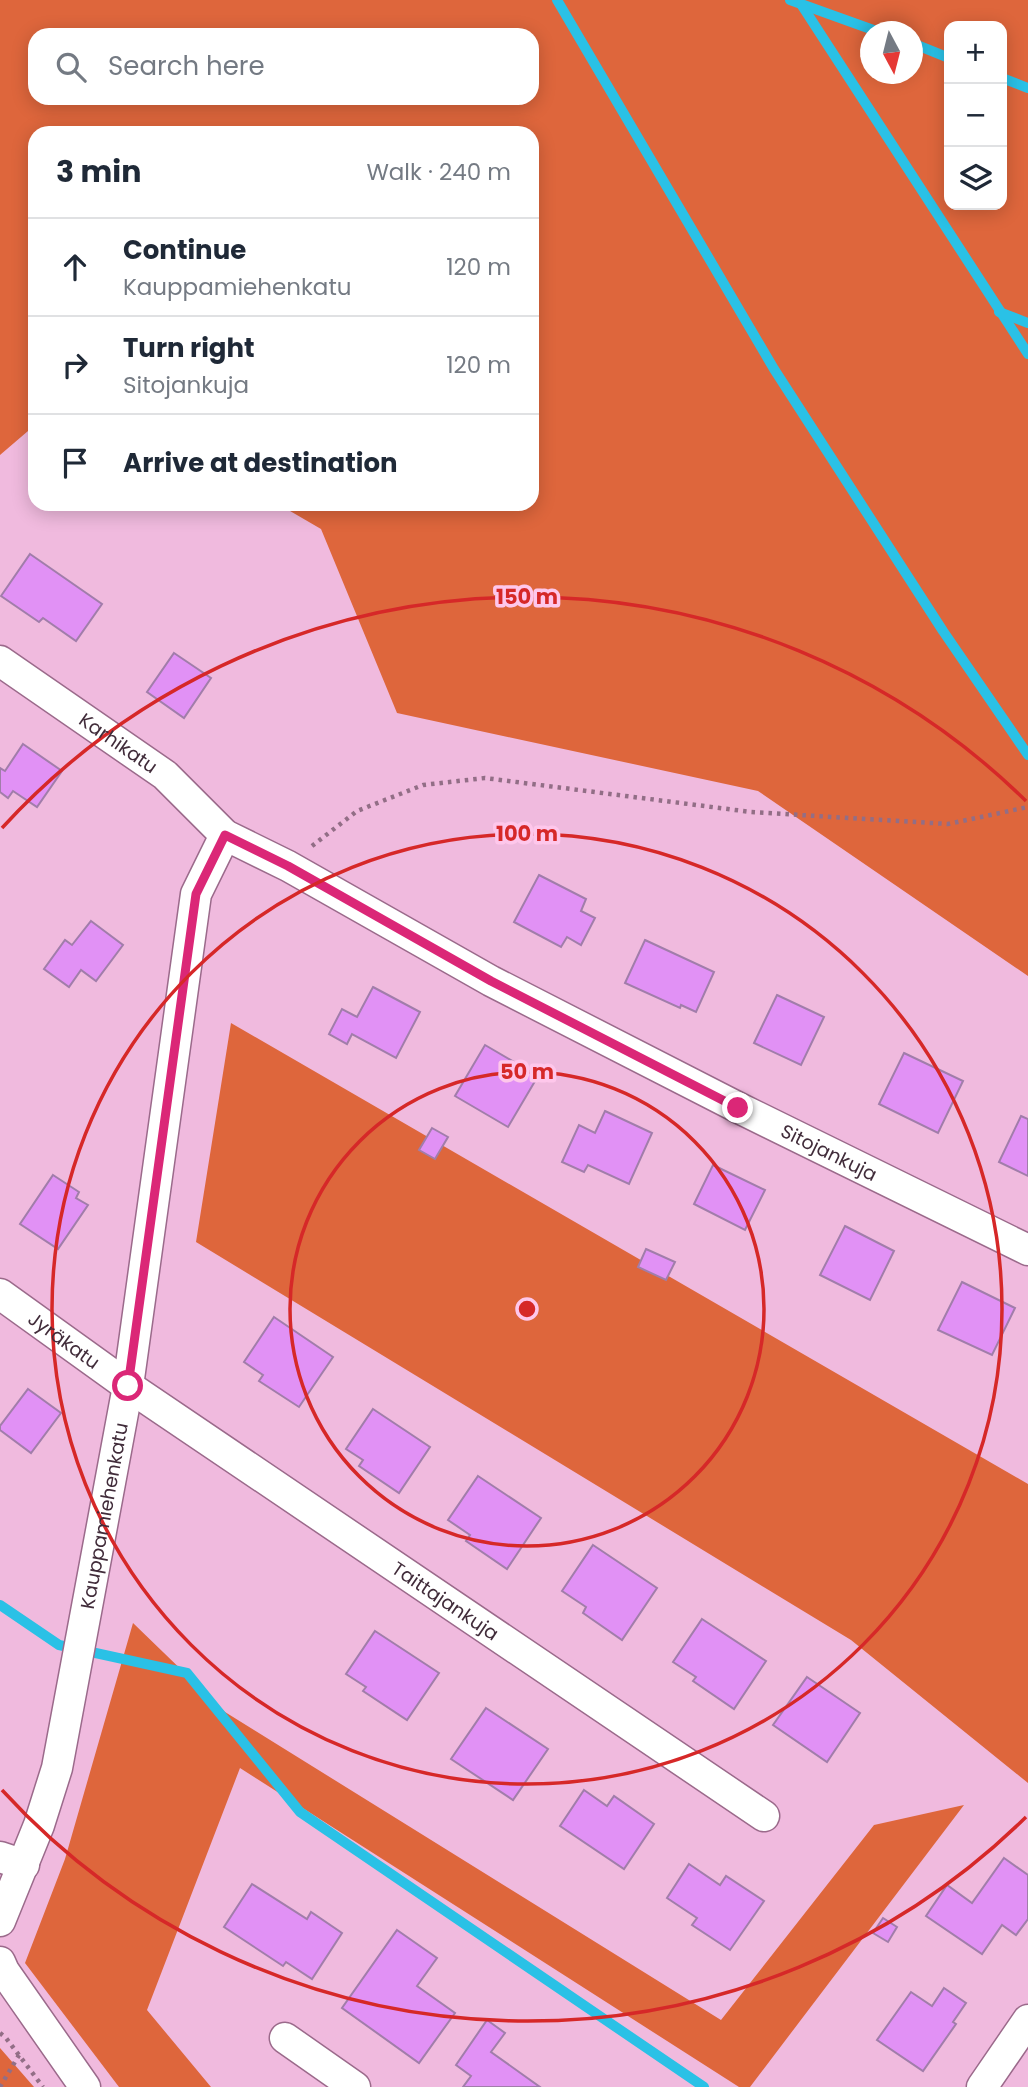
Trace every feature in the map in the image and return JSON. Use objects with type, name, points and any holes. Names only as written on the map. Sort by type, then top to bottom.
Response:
[{"type":"street","name":"Karhikatu","points":[[0,661],[165,775],[225,835]]},
{"type":"street","name":"Sitojankuja","points":[[225,835],[288,866],[491,981],[738,1108],[1028,1250]]},
{"type":"street","name":"Kauppamiehenkatu","points":[[0,1921],[12,1861],[57,1768],[128,1386],[196,894],[225,835]]},
{"type":"street","name":"Jyräkatu","points":[[0,1294],[128,1386]]},
{"type":"street","name":"Taittajankuja","points":[[128,1386],[764,1816]]},
{"type":"street","points":[[0,1962],[85,2087]]},
{"type":"street","points":[[982,2087],[1028,2020]]},
{"type":"street","points":[[285,2038],[355,2087]]},
{"type":"path","points":[[288,866],[356,811],[423,785],[485,778],[751,812],[948,824],[1028,807]]},
{"type":"path","points":[[0,2033],[43,2087]]},
{"type":"path","points":[[0,2087],[19,2055]]},
{"type":"shaded area","points":[[0,0],[1028,0],[1028,976],[758,791],[397,713],[321,529],[290,511],[539,511],[539,126],[28,126],[28,431],[0,455]]},
{"type":"shaded area","points":[[231,1023],[1028,1484],[1028,1783],[851,1640],[196,1242]]},
{"type":"shaded area","points":[[133,1623],[225,1712],[721,2020],[874,1825],[964,1805],[750,2087],[739,2087],[240,1768],[147,2010],[211,2087],[119,2087],[25,1963],[65,1859]]},
{"type":"shaded area","points":[[0,2048],[34,2087],[0,2087]]},
{"type":"building","points":[[30,554],[102,604],[76,641],[43,618],[39,622],[1,596]]},
{"type":"building","points":[[174,653],[211,678],[184,718],[147,692]]},
{"type":"building","points":[[23,744],[62,771],[37,807],[13,791],[8,798],[0,792],[0,768],[5,771]]},
{"type":"building","points":[[539,875],[586,899],[581,911],[595,918],[581,945],[567,937],[561,947],[514,922]]},
{"type":"building","points":[[91,921],[123,945],[96,981],[81,970],[69,987],[44,969],[65,940],[72,945]]},
{"type":"building","points":[[645,940],[714,972],[696,1012],[681,1005],[680,1008],[625,983]]},
{"type":"building","points":[[373,987],[420,1012],[396,1058],[352,1034],[347,1044],[329,1034],[342,1009],[357,1017]]},
{"type":"building","points":[[777,995],[824,1017],[801,1065],[754,1043]]},
{"type":"building","points":[[485,1045],[538,1076],[508,1127],[455,1096]]},
{"type":"building","points":[[904,1053],[963,1081],[938,1133],[879,1104]]},
{"type":"building","points":[[605,1111],[652,1133],[629,1184],[588,1165],[584,1172],[562,1162],[579,1125],[595,1133]]},
{"type":"building","points":[[1021,1116],[1028,1119],[1028,1176],[999,1162]]},
{"type":"building","points":[[432,1128],[448,1137],[435,1159],[419,1150]]},
{"type":"building","points":[[713,1165],[765,1190],[745,1230],[694,1204]]},
{"type":"building","points":[[53,1175],[79,1192],[76,1198],[88,1205],[58,1249],[20,1224]]},
{"type":"building","points":[[845,1226],[894,1251],[870,1300],[820,1275]]},
{"type":"building","points":[[646,1249],[675,1262],[666,1280],[638,1267]]},
{"type":"building","points":[[962,1282],[1015,1308],[992,1355],[938,1330]]},
{"type":"building","points":[[274,1317],[333,1357],[299,1407],[259,1381],[263,1375],[244,1362]]},
{"type":"building","points":[[28,1389],[61,1413],[31,1453],[0,1430],[0,1426]]},
{"type":"building","points":[[373,1409],[430,1447],[399,1493],[359,1466],[363,1460],[346,1449]]},
{"type":"building","points":[[478,1476],[541,1518],[507,1569],[466,1541],[470,1535],[448,1520]]},
{"type":"building","points":[[593,1545],[657,1588],[622,1640],[583,1613],[586,1607],[562,1591]]},
{"type":"building","points":[[702,1619],[766,1661],[734,1709],[693,1681],[696,1677],[673,1662]]},
{"type":"building","points":[[375,1631],[439,1673],[407,1720],[363,1691],[366,1687],[346,1674]]},
{"type":"building","points":[[807,1677],[860,1713],[827,1762],[773,1725]]},
{"type":"building","points":[[486,1708],[548,1749],[513,1800],[451,1759]]},
{"type":"building","points":[[584,1790],[607,1806],[614,1796],[654,1824],[624,1869],[560,1826]]},
{"type":"building","points":[[1004,1858],[1028,1875],[1028,1919],[1016,1935],[1002,1925],[982,1954],[926,1916],[947,1885],[972,1903]]},
{"type":"building","points":[[689,1864],[720,1885],[726,1876],[764,1901],[730,1950],[692,1925],[697,1918],[667,1898]]},
{"type":"building","points":[[252,1884],[307,1919],[311,1912],[342,1933],[312,1979],[286,1962],[283,1966],[224,1927]]},
{"type":"building","points":[[883,1918],[897,1927],[888,1942],[873,1933]]},
{"type":"building","points":[[397,1930],[437,1958],[417,1986],[455,2013],[419,2063],[342,2008]]},
{"type":"building","points":[[944,1988],[966,2003],[953,2022],[956,2024],[923,2071],[877,2040],[911,1992],[932,2006]]},
{"type":"building","points":[[487,2020],[505,2033],[491,2052],[540,2087],[463,2087],[471,2076],[456,2065]]},
{"type":"waterway","points":[[557,0],[774,369],[943,631],[1028,755]]},
{"type":"waterway","points":[[790,0],[860,25]]},
{"type":"waterway","points":[[801,4],[1028,354]]},
{"type":"waterway","points":[[923,47],[944,56]]},
{"type":"waterway","points":[[1007,80],[1028,88]]},
{"type":"waterway","points":[[999,312],[1028,323]]},
{"type":"waterway","points":[[0,1605],[59,1645],[187,1673],[300,1812],[704,2087]]},
{"type":"route","points":[[128,1386],[196,894],[225,835],[288,866],[491,981],[738,1108]]}]
